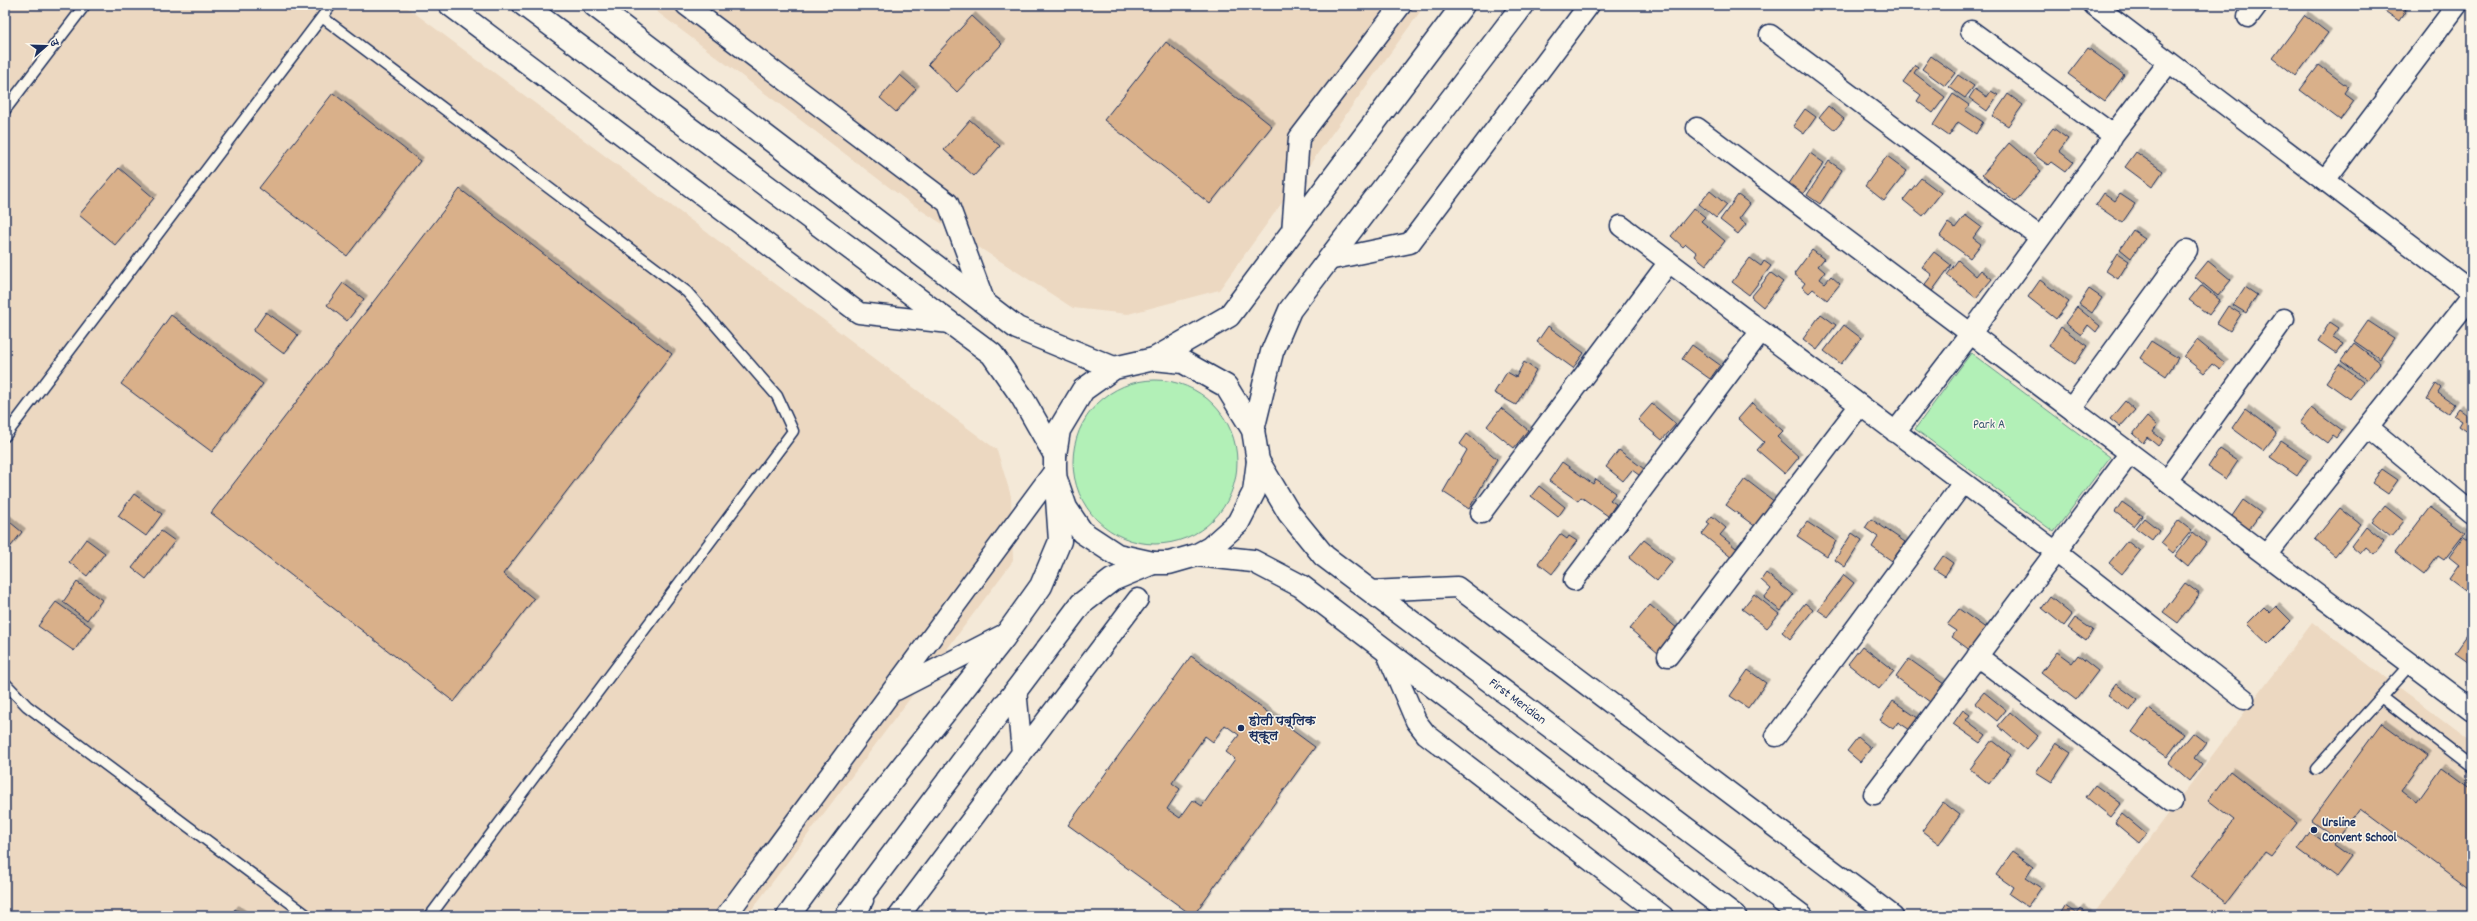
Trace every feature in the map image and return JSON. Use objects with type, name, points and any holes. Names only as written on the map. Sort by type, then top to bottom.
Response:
[{"type":"street","points":[[449,5],[859,313],[950,323]]},
{"type":"street","points":[[524,5],[992,354],[1022,397],[1055,468],[1066,508],[1082,532],[1117,555],[1153,563],[1169,563],[1197,555],[1210,548],[1238,523],[1254,492],[1258,462],[1253,430],[1272,352],[1290,310],[1523,5]]},
{"type":"street","points":[[594,5],[1018,328],[1114,368]]},
{"type":"street","points":[[686,5],[948,203],[985,303]]},
{"type":"street","points":[[1292,234],[1300,138],[1401,5]]},
{"type":"street","points":[[788,916],[848,835],[1007,633],[1041,586],[1060,541],[1055,468],[1059,430],[1083,390],[1114,368],[1154,358],[1229,316],[1463,5]]},
{"type":"street","points":[[1328,260],[1410,243],[1589,5]]},
{"type":"street","points":[[2094,5],[2472,292]]},
{"type":"street","points":[[2325,180],[2457,5]]},
{"type":"street","points":[[1971,31],[2113,135]]},
{"type":"street","points":[[1770,35],[2040,237]]},
{"type":"street","points":[[1895,432],[1971,333],[2113,135],[2169,62]]},
{"type":"street","points":[[1697,128],[2472,710]]},
{"type":"street","points":[[1621,226],[2056,552],[2244,699]]},
{"type":"street","points":[[2071,408],[2187,250]]},
{"type":"street","points":[[1481,513],[1670,262]]},
{"type":"street","points":[[2266,555],[2472,296]]},
{"type":"street","points":[[2168,481],[2284,319]]},
{"type":"street","points":[[1574,580],[1761,331]]},
{"type":"street","points":[[1154,358],[1183,362],[1226,386],[1253,430]]},
{"type":"street","points":[[1668,656],[1860,405]]},
{"type":"street","points":[[2368,427],[2472,513]]},
{"type":"street","points":[[1874,794],[2130,453]]},
{"type":"street","name":"First Meridian","points":[[1258,462],[1289,513],[1324,556],[1802,916]]},
{"type":"street","points":[[726,916],[892,692],[1055,468]]},
{"type":"street","points":[[1776,736],[1963,483]]},
{"type":"street","points":[[1197,555],[1253,561],[1301,586],[1735,916]]},
{"type":"street","points":[[846,916],[1081,604],[1112,580],[1153,563]]},
{"type":"street","points":[[1370,591],[1457,587],[1893,916]]},
{"type":"street","points":[[899,916],[1138,599]]},
{"type":"street","points":[[892,692],[1007,633]]},
{"type":"street","points":[[1386,651],[1416,721],[1426,734],[1663,916]]},
{"type":"street","points":[[1977,656],[2172,802]]},
{"type":"street","points":[[1016,689],[1022,753]]},
{"type":"lane","points":[[5,110],[85,5]]},
{"type":"lane","points":[[5,436],[331,5]]},
{"type":"lane","points":[[322,17],[687,292],[777,396],[793,431],[430,916]]},
{"type":"lane","points":[[2316,769],[2411,664]]},
{"type":"lane","points":[[5,683],[26,706],[308,916]]},
{"type":"lane","points":[[2381,697],[2472,767]]},
{"type":"lane","points":[[861,916],[891,856]]},
{"type":"shaded area","points":[[5,5],[404,5],[997,450],[1011,496],[1013,561],[747,916],[5,916]]},
{"type":"shaded area","points":[[648,5],[1425,5],[1219,290],[1128,314],[1073,308],[910,203]]},
{"type":"shaded area","name":"Ursline Convent School","points":[[2312,622],[2472,743],[2472,916],[2092,916]]},
{"type":"green space","name":"Park A","points":[[1971,353],[2110,457],[2054,532],[1915,429]]},
{"type":"green space","points":[[1155,380],[1179,384],[1200,394],[1213,404],[1223,417],[1233,438],[1237,462],[1233,486],[1223,507],[1213,520],[1200,530],[1179,540],[1155,544],[1131,540],[1110,530],[1097,520],[1087,507],[1077,486],[1073,462],[1077,438],[1087,417],[1097,404],[1110,394],[1131,384]]},
{"type":"building","points":[[2376,5],[2400,5],[2406,10],[2399,21]]},
{"type":"building","points":[[2305,15],[2328,33],[2296,76],[2273,58]]},
{"type":"building","points":[[972,16],[1002,44],[957,92],[928,64]]},
{"type":"building","points":[[1166,42],[1272,126],[1210,204],[1104,120]]},
{"type":"building","points":[[2088,48],[2124,75],[2105,101],[2068,74]]},
{"type":"building","points":[[1931,56],[1955,73],[1945,86],[1922,69]]},
{"type":"building","points":[[1915,65],[1918,67],[1914,73],[1945,97],[1933,113],[1917,101],[1921,95],[1903,82]]},
{"type":"building","points":[[2319,65],[2348,87],[2344,93],[2354,101],[2340,120],[2300,90]]},
{"type":"building","points":[[900,75],[916,89],[896,112],[880,98]]},
{"type":"building","points":[[1958,75],[1974,86],[1965,98],[1949,87]]},
{"type":"building","points":[[1975,89],[1987,97],[1991,91],[1998,95],[1987,111],[1969,98]]},
{"type":"building","points":[[333,93],[420,161],[347,256],[259,188]]},
{"type":"building","points":[[1953,94],[1969,105],[1965,110],[1983,122],[1976,134],[1958,122],[1949,136],[1933,125]]},
{"type":"building","points":[[2008,94],[2023,105],[2008,126],[1993,116]]},
{"type":"building","points":[[1828,106],[1844,119],[1835,130],[1819,117]]},
{"type":"building","points":[[1805,109],[1816,117],[1804,134],[1793,126]]},
{"type":"building","points":[[970,120],[1000,146],[974,176],[944,150]]},
{"type":"building","points":[[2053,128],[2068,139],[2059,151],[2073,162],[2065,172],[2051,162],[2048,165],[2033,154]]},
{"type":"building","points":[[2009,143],[2041,171],[2015,202],[1982,175]]},
{"type":"building","points":[[2136,152],[2163,171],[2152,187],[2125,167]]},
{"type":"building","points":[[1810,153],[1824,163],[1802,195],[1788,185]]},
{"type":"building","points":[[1887,156],[1907,171],[1884,201],[1865,186]]},
{"type":"building","points":[[1829,161],[1842,170],[1820,204],[1807,195]]},
{"type":"building","points":[[119,168],[154,198],[115,245],[79,215]]},
{"type":"building","points":[[1921,178],[1941,193],[1923,216],[1903,200]]},
{"type":"building","points":[[460,189],[672,354],[503,574],[534,599],[454,702],[211,513]]},
{"type":"building","points":[[1710,191],[1727,205],[1716,218],[1699,204]]},
{"type":"building","points":[[2104,193],[2115,201],[2120,194],[2135,204],[2122,223],[2096,205]]},
{"type":"building","points":[[1738,195],[1750,204],[1739,219],[1746,224],[1738,234],[1720,220]]},
{"type":"building","points":[[1694,208],[1705,217],[1701,221],[1725,241],[1706,265],[1695,256],[1697,253],[1686,244],[1683,247],[1671,236]]},
{"type":"building","points":[[1965,215],[1981,227],[1973,238],[1981,244],[1970,258],[1940,236],[1948,223],[1955,228]]},
{"type":"building","points":[[2133,230],[2145,238],[2131,258],[2120,249]]},
{"type":"building","points":[[1812,250],[1824,259],[1818,266],[1825,272],[1820,279],[1825,283],[1831,276],[1840,284],[1827,300],[1813,289],[1809,293],[1802,287],[1805,283],[1794,274]]},
{"type":"building","points":[[1934,252],[1951,265],[1930,294],[1922,288],[1932,275],[1922,267]]},
{"type":"building","points":[[2117,253],[2129,261],[2118,279],[2106,271]]},
{"type":"building","points":[[1750,258],[1761,266],[1764,261],[1771,266],[1749,295],[1732,282]]},
{"type":"building","points":[[1958,260],[1976,276],[1981,270],[1992,279],[1976,298],[1947,275]]},
{"type":"building","points":[[2208,261],[2231,280],[2218,296],[2195,277]]},
{"type":"building","points":[[1771,273],[1783,282],[1763,307],[1751,297]]},
{"type":"building","points":[[2040,280],[2069,302],[2056,319],[2028,297]]},
{"type":"building","points":[[343,283],[364,299],[347,321],[327,305]]},
{"type":"building","points":[[2201,285],[2220,300],[2209,315],[2189,300]]},
{"type":"building","points":[[2245,287],[2257,295],[2246,313],[2233,305]]},
{"type":"building","points":[[2089,289],[2102,298],[2092,313],[2079,304]]},
{"type":"building","points":[[2228,306],[2241,314],[2230,331],[2217,323]]},
{"type":"building","points":[[2077,307],[2100,326],[2096,332],[2088,325],[2081,335],[2065,323]]},
{"type":"building","points":[[266,312],[298,335],[284,354],[253,331]]},
{"type":"building","points":[[1821,314],[1836,325],[1817,350],[1803,339]]},
{"type":"building","points":[[171,315],[263,384],[212,452],[121,384]]},
{"type":"building","points":[[2368,321],[2394,338],[2380,359],[2354,341]]},
{"type":"building","points":[[2330,322],[2339,328],[2333,337],[2344,344],[2337,354],[2318,341]]},
{"type":"building","points":[[1844,325],[1861,338],[1841,364],[1824,351]]},
{"type":"building","points":[[1548,326],[1584,353],[1573,368],[1537,342]]},
{"type":"building","points":[[2061,327],[2087,346],[2075,364],[2049,346]]},
{"type":"building","points":[[2197,340],[2225,363],[2220,370],[2212,364],[2204,373],[2184,357]]},
{"type":"building","points":[[2151,341],[2178,358],[2166,376],[2140,358]]},
{"type":"building","points":[[2354,343],[2380,363],[2367,380],[2341,361]]},
{"type":"building","points":[[1692,345],[1720,365],[1710,379],[1682,359]]},
{"type":"building","points":[[1524,362],[1536,370],[1516,405],[1494,393],[1507,372],[1516,377]]},
{"type":"building","points":[[2339,364],[2363,382],[2350,399],[2326,382]]},
{"type":"building","points":[[2436,384],[2441,388],[2438,393],[2454,404],[2448,413],[2427,399]]},
{"type":"building","points":[[2125,401],[2135,410],[2120,427],[2110,419]]},
{"type":"building","points":[[1752,403],[1783,431],[1777,437],[1799,457],[1785,474],[1757,450],[1764,442],[1738,419]]},
{"type":"building","points":[[1652,404],[1676,424],[1662,440],[1638,420]]},
{"type":"building","points":[[1501,408],[1528,430],[1514,448],[1487,426]]},
{"type":"building","points":[[2311,408],[2342,431],[2337,438],[2333,435],[2327,443],[2300,423]]},
{"type":"building","points":[[2458,408],[2471,418],[2472,416],[2472,435],[2459,426],[2462,421],[2453,415]]},
{"type":"building","points":[[2245,409],[2277,433],[2263,451],[2232,428]]},
{"type":"building","points":[[2147,417],[2157,426],[2153,432],[2163,440],[2158,446],[2147,437],[2143,443],[2133,434]]},
{"type":"building","points":[[1467,434],[1497,459],[1469,509],[1443,492],[1467,450],[1460,444]]},
{"type":"building","points":[[2281,441],[2308,459],[2297,476],[2270,457]]},
{"type":"building","points":[[2220,449],[2238,461],[2226,479],[2208,467]]},
{"type":"building","points":[[1619,450],[1648,472],[1643,478],[1632,470],[1623,481],[1606,467]]},
{"type":"building","points":[[1562,462],[1593,484],[1596,479],[1616,493],[1610,500],[1616,504],[1608,516],[1581,497],[1578,501],[1549,481]]},
{"type":"building","points":[[2382,469],[2398,480],[2388,494],[2372,483]]},
{"type":"building","points":[[1745,479],[1775,502],[1756,527],[1726,505]]},
{"type":"building","points":[[1539,486],[1565,507],[1558,517],[1531,496]]},
{"type":"building","points":[[134,494],[162,514],[146,536],[118,516]]},
{"type":"building","points":[[2243,500],[2261,513],[2247,532],[2230,519]]},
{"type":"building","points":[[2122,502],[2142,516],[2134,526],[2115,512]]},
{"type":"building","points":[[2385,506],[2404,521],[2391,537],[2372,522]]},
{"type":"building","points":[[2430,507],[2465,533],[2444,560],[2438,556],[2424,575],[2395,553]]},
{"type":"building","points":[[2340,508],[2360,524],[2335,556],[2315,539]]},
{"type":"building","points":[[1712,516],[1726,528],[1720,535],[1736,548],[1742,540],[1744,541],[1732,558],[1702,534],[1710,524],[1707,522]]},
{"type":"building","points":[[5,518],[22,532],[8,550],[5,548]]},
{"type":"building","points":[[2144,518],[2159,530],[2152,540],[2136,528]]},
{"type":"building","points":[[1871,519],[1905,542],[1892,561],[1872,547],[1878,537],[1865,528]]},
{"type":"building","points":[[2179,520],[2192,530],[2173,553],[2161,543]]},
{"type":"building","points":[[1807,522],[1836,541],[1827,556],[1797,536]]},
{"type":"building","points":[[2366,526],[2384,541],[2374,554],[2366,547],[2360,554],[2351,546]]},
{"type":"building","points":[[161,531],[175,541],[146,579],[132,568]]},
{"type":"building","points":[[2193,532],[2206,543],[2188,567],[2175,556]]},
{"type":"building","points":[[1852,533],[1862,540],[1845,567],[1835,560]]},
{"type":"building","points":[[1560,534],[1567,539],[1569,536],[1577,541],[1552,574],[1538,563]]},
{"type":"building","points":[[2463,538],[2472,545],[2472,596],[2449,579],[2459,565],[2449,557]]},
{"type":"building","points":[[86,539],[105,553],[87,576],[69,562]]},
{"type":"building","points":[[1644,540],[1672,562],[1657,581],[1629,558]]},
{"type":"building","points":[[2127,541],[2140,551],[2122,574],[2109,563]]},
{"type":"building","points":[[1943,556],[1953,563],[1945,576],[1934,569]]},
{"type":"building","points":[[1766,573],[1793,595],[1781,611],[1764,598],[1771,589],[1761,580]]},
{"type":"building","points":[[1844,575],[1854,583],[1828,617],[1818,610]]},
{"type":"building","points":[[77,582],[102,600],[87,620],[63,602]]},
{"type":"building","points":[[2185,583],[2200,594],[2178,623],[2163,612]]},
{"type":"building","points":[[1754,594],[1779,614],[1767,628],[1742,609]]},
{"type":"building","points":[[2050,597],[2072,615],[2064,626],[2042,608]]},
{"type":"building","points":[[56,602],[91,627],[74,651],[38,626]]},
{"type":"building","points":[[1805,603],[1813,610],[1790,639],[1782,632]]},
{"type":"building","points":[[1650,605],[1679,630],[1659,654],[1630,629]]},
{"type":"building","points":[[2276,606],[2291,621],[2268,644],[2247,624],[2264,607],[2270,613]]},
{"type":"building","points":[[1959,609],[1987,629],[1971,651],[1952,637],[1956,631],[1947,625]]},
{"type":"building","points":[[2075,618],[2093,630],[2086,641],[2068,628]]},
{"type":"building","points":[[2472,629],[2472,665],[2455,653]]},
{"type":"building","points":[[1862,646],[1894,671],[1879,689],[1848,664]]},
{"type":"building","points":[[2057,652],[2072,663],[2078,655],[2098,671],[2076,700],[2041,673]]},
{"type":"building","points":[[1191,656],[1315,747],[1193,916],[1068,825]],"holes":[[[1225,725],[1239,735],[1226,752],[1235,759],[1202,806],[1193,800],[1180,818],[1167,809],[1180,789],[1172,783],[1205,736],[1213,742]]]},
{"type":"building","points":[[1909,659],[1944,684],[1930,702],[1896,677]]},
{"type":"building","points":[[1748,670],[1766,683],[1748,708],[1730,696]]},
{"type":"building","points":[[2116,684],[2138,700],[2130,711],[2108,695]]},
{"type":"building","points":[[1984,692],[2006,710],[1997,721],[1975,703]]},
{"type":"building","points":[[1893,701],[1918,718],[1910,730],[1898,722],[1893,729],[1880,720]]},
{"type":"building","points":[[2149,709],[2184,734],[2167,757],[2132,732]]},
{"type":"building","points":[[1963,710],[1970,715],[1966,720],[1986,735],[1980,743],[1953,724]]},
{"type":"building","points":[[2010,712],[2038,736],[2026,750],[1998,726]]},
{"type":"building","points":[[2382,723],[2427,756],[2402,790],[2417,802],[2442,767],[2472,789],[2472,891],[2360,808],[2333,844],[2351,857],[2336,877],[2298,849],[2310,832],[2323,841],[2329,833],[2311,820]]},
{"type":"building","points":[[2193,733],[2206,743],[2195,758],[2202,764],[2189,781],[2168,763]]},
{"type":"building","points":[[1858,737],[1871,748],[1860,762],[1847,751]]},
{"type":"building","points":[[1992,740],[2011,755],[1989,784],[1970,769]]},
{"type":"building","points":[[2056,743],[2071,753],[2052,782],[2036,772]]},
{"type":"building","points":[[2230,771],[2297,823],[2271,856],[2265,852],[2226,903],[2191,876],[2234,820],[2208,800]]},
{"type":"building","points":[[2095,785],[2121,804],[2111,817],[2086,797]]},
{"type":"building","points":[[1943,802],[1960,815],[1939,844],[1922,831]]},
{"type":"building","points":[[2122,814],[2146,834],[2139,843],[2115,823]]},
{"type":"building","points":[[2012,852],[2033,867],[2026,878],[2041,888],[2028,907],[2009,894],[2013,887],[1996,875]]},
{"type":"building","points":[[2065,906],[2077,914],[2081,909],[2090,916],[2059,916]]},
{"type":"building","points":[[235,909],[245,916],[230,916]]},
{"type":"place","name":"होली पब्लिक स्कूल","points":[[1241,728]]},
{"type":"place","name":"Ursline Convent School","points":[[2314,830]]}]
